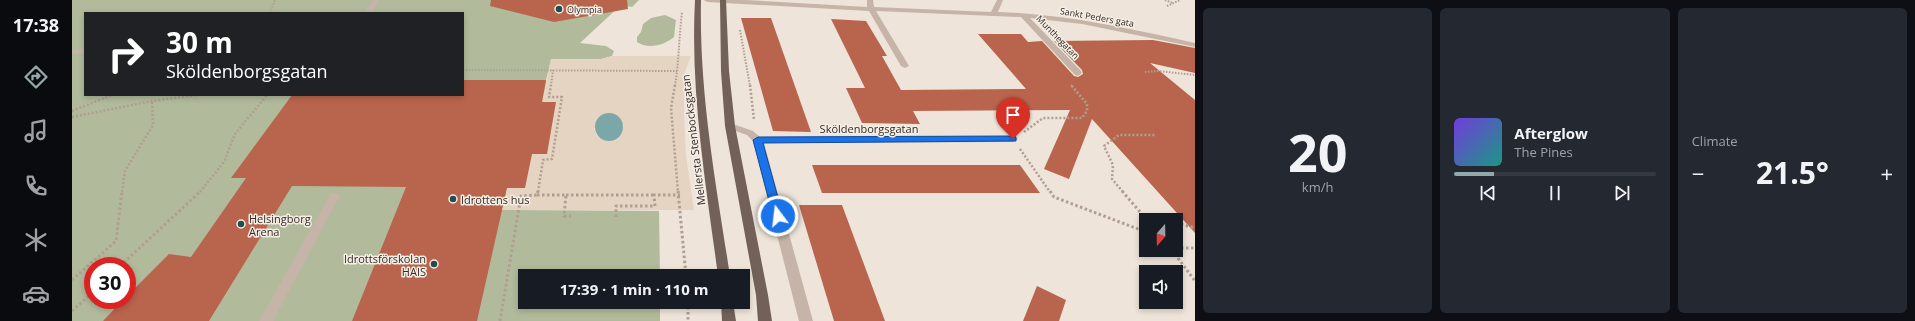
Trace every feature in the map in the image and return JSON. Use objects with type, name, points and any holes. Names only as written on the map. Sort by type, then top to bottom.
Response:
[{"type":"main road","name":"Mellersta Stenbocksgatan","points":[[698,0],[697,45],[700,98],[723,269]]},
{"type":"main road","points":[[723,0],[725,71],[730,126],[762,295],[765,321]]},
{"type":"main road","points":[[728,309],[729,321]]},
{"type":"street","points":[[369,12],[376,0]]},
{"type":"street","name":"Sankt Peders gata","points":[[707,0],[871,9],[1023,15],[1082,22],[1195,45]]},
{"type":"street","points":[[870,0],[871,9],[905,66]]},
{"type":"street","points":[[994,13],[1000,0]]},
{"type":"street","name":"Munthegatan","points":[[1023,15],[1078,73]]},
{"type":"street","points":[[72,52],[84,51]]},
{"type":"street","points":[[730,126],[750,133],[758,140],[806,321]]},
{"type":"street","name":"Sköldenborgsgatan","points":[[758,140],[1013,139]]},
{"type":"street","points":[[266,321],[334,197]]},
{"type":"path","points":[[270,12],[275,0]]},
{"type":"path","points":[[1164,0],[1173,4]]},
{"type":"path","points":[[1167,6],[1180,0]]},
{"type":"path","points":[[683,6],[679,36],[679,59],[671,108],[685,269]]},
{"type":"path","points":[[739,28],[747,63],[751,103],[758,140]]},
{"type":"path","points":[[464,70],[677,71]]},
{"type":"path","points":[[538,195],[543,160],[552,160],[562,97],[549,97],[553,70]]},
{"type":"path","points":[[1145,72],[1177,72],[1195,75]]},
{"type":"path","points":[[1078,73],[1065,78],[1087,104],[1087,111],[1082,118],[1044,118],[1013,139],[1054,197],[1139,229]]},
{"type":"path","points":[[72,111],[110,96]]},
{"type":"path","points":[[72,117],[152,101],[190,96]]},
{"type":"path","points":[[130,257],[202,190],[224,162],[235,134],[265,96]]},
{"type":"path","points":[[72,280],[116,241],[125,171],[153,125],[152,101]]},
{"type":"path","points":[[1141,213],[1112,179],[1113,164],[1104,146],[1119,135],[1155,135]]},
{"type":"path","points":[[566,195],[564,216],[571,216]]},
{"type":"path","points":[[616,217],[616,206],[655,206],[654,195]]},
{"type":"path","points":[[500,321],[521,196],[680,195]]},
{"type":"path","points":[[1183,225],[1195,228]]},
{"type":"path","points":[[1183,248],[1195,248]]},
{"type":"path","points":[[1177,257],[1195,281]]},
{"type":"path","points":[[72,311],[84,300]]},
{"type":"path","points":[[688,309],[688,321]]},
{"type":"green space","points":[[72,0],[639,0],[632,7],[621,5],[580,43],[606,46],[614,51],[612,56],[601,59],[551,60],[546,80],[547,154],[532,154],[525,186],[507,188],[502,210],[659,211],[660,269],[518,269],[518,309],[660,309],[660,321],[72,321]]},
{"type":"green space","points":[[665,15],[676,20],[674,37],[656,46],[646,46],[637,42],[637,37],[641,32],[643,24],[651,18]]},
{"type":"shaded area","points":[[612,56],[691,56],[684,75],[684,114],[686,156],[694,210],[502,210],[507,188],[532,154],[547,154],[542,102],[551,59],[601,59]],"holes":[[[607,113],[618,116],[624,126],[602,139],[597,136],[594,129],[599,118]]]},
{"type":"water","points":[[609,113],[619,117],[623,127],[619,137],[609,141],[599,137],[595,127],[599,117]]},
{"type":"building","name":"Olympia","points":[[491,0],[627,0],[628,9],[554,22],[490,6]]},
{"type":"building","points":[[741,18],[771,18],[811,132],[773,131]]},
{"type":"building","points":[[831,19],[866,21],[887,56],[882,56],[901,90],[1026,89],[978,34],[1021,34],[1028,42],[1042,41],[1074,76],[1078,77],[1083,74],[1082,70],[1054,41],[1153,40],[1195,48],[1195,73],[1150,63],[1195,100],[1195,233],[1183,220],[1183,213],[1177,213],[1092,119],[1069,179],[1044,169],[1070,110],[913,111],[920,124],[862,123],[846,88],[865,88]]},
{"type":"building","name":"Idrottens hus","points":[[464,80],[546,80],[542,102],[556,102],[547,154],[532,154],[525,188],[507,188],[477,321],[352,321],[406,187],[292,186],[209,321],[103,321],[114,309],[136,309],[136,287],[169,254],[191,257],[246,178],[231,178],[291,96],[464,96]]},
{"type":"building","points":[[812,165],[1020,165],[1040,193],[822,193]]},
{"type":"building","points":[[799,205],[842,205],[885,321],[834,321]]},
{"type":"building","points":[[1037,286],[1066,300],[1059,321],[1023,321]]},
{"type":"place","name":"Olympia","points":[[559,9]]},
{"type":"place","name":"Idrottens hus","points":[[453,199]]},
{"type":"place","name":"Helsingborg Arena","points":[[241,224]]},
{"type":"place","name":"Idrottsförskolan HAIS","points":[[434,264]]},
{"type":"route","points":[[778,216],[758,140],[1013,139]]}]
